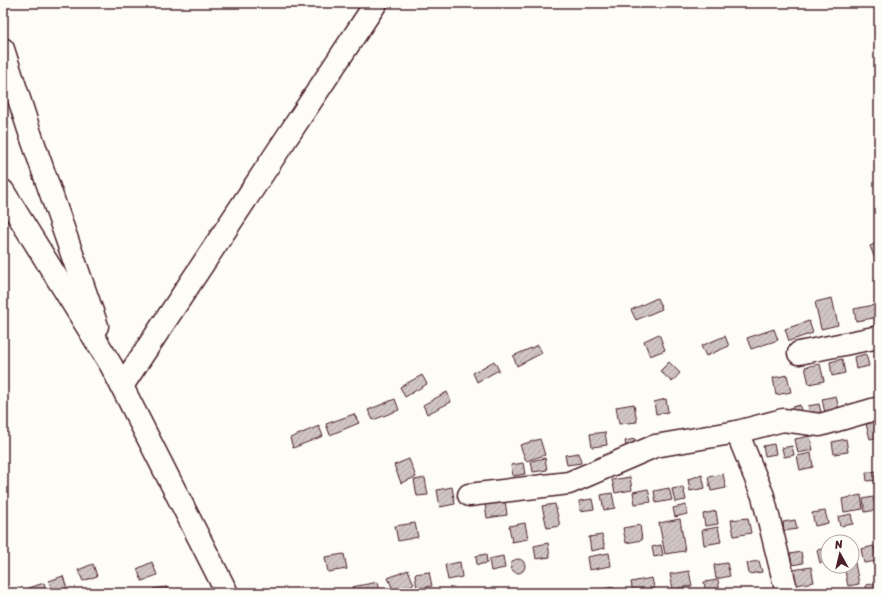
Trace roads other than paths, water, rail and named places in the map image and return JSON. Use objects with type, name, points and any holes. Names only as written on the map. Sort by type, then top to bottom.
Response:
[{"type":"street","points":[[122,386],[376,3]]},
{"type":"street","points":[[3,49],[30,133],[111,365]]},
{"type":"street","points":[[3,191],[111,365],[227,593]]},
{"type":"street","points":[[799,353],[879,337]]},
{"type":"street","points":[[469,495],[569,483],[655,446],[737,432],[783,420],[820,425],[879,408]]},
{"type":"street","points":[[737,432],[763,496],[787,593]]}]
